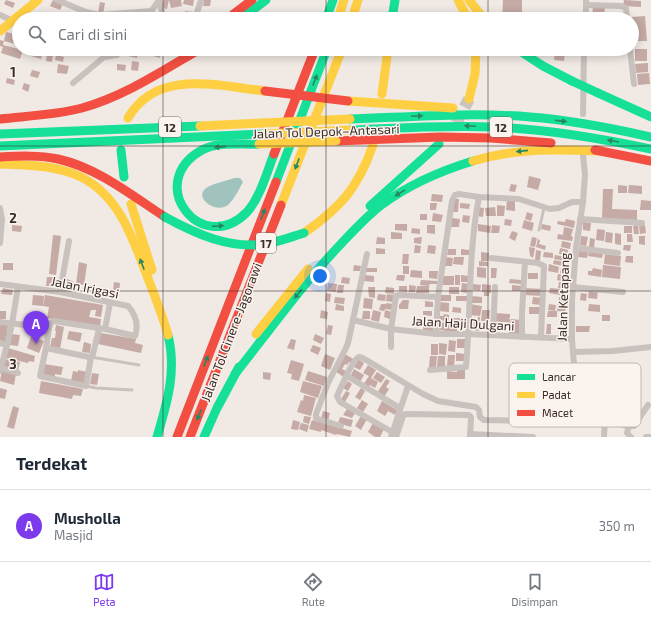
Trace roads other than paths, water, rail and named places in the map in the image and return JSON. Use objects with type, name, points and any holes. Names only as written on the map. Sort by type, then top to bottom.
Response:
[{"type":"main road","points":[[24,12],[38,0]]},
{"type":"main road","points":[[236,12],[252,0]]},
{"type":"main road","points":[[250,12],[266,0]]},
{"type":"main road","points":[[328,12],[332,0]]},
{"type":"main road","points":[[340,12],[344,0]]},
{"type":"main road","points":[[354,12],[358,0]]},
{"type":"main road","points":[[393,12],[395,0]]},
{"type":"main road","points":[[458,0],[464,12]]},
{"type":"main road","points":[[469,0],[478,12]]},
{"type":"main road","points":[[0,32],[12,22]]},
{"type":"main road","points":[[147,80],[178,56]]},
{"type":"main road","points":[[0,119],[63,112],[82,108],[106,100],[147,80],[188,56]]},
{"type":"main road","points":[[312,56],[278,143],[258,195],[247,212],[233,224],[219,226],[207,226],[188,216],[181,205],[177,194],[176,183],[179,174],[185,163],[202,150],[212,147],[259,144],[278,143],[336,141],[440,137],[490,138],[553,143],[651,161]]},
{"type":"main road","name":"17","points":[[177,437],[324,56]]},
{"type":"main road","name":"Jalan Tol Cinere-Jagorawi","points":[[190,437],[339,56]]},
{"type":"main road","points":[[382,94],[387,56]]},
{"type":"main road","points":[[469,99],[476,74],[476,56]]},
{"type":"main road","points":[[528,56],[572,81],[651,117]]},
{"type":"main road","points":[[128,118],[135,107],[147,95],[160,89],[179,85],[196,84],[348,101],[461,109],[513,116]]},
{"type":"main road","name":"Jalan Tol Depok–Antasari","points":[[0,134],[440,115],[513,116],[562,121],[651,137]]},
{"type":"main road","name":"Jalan Tol Depok–Antasari","points":[[0,146],[461,126],[514,128],[596,138],[651,149]]},
{"type":"main road","points":[[204,437],[256,335],[278,305],[318,256],[353,220],[439,144]]},
{"type":"main road","points":[[0,157],[31,156],[58,159],[87,169],[108,179],[165,217],[195,233],[226,243],[264,245],[304,233],[326,218],[344,201],[359,181],[374,145]]},
{"type":"main road","points":[[235,374],[320,265],[358,226],[386,202],[413,185],[477,159],[510,152],[546,149],[602,151]]},
{"type":"main road","points":[[121,150],[124,177]]},
{"type":"main road","points":[[0,164],[36,165],[60,170],[80,177],[100,190],[115,206],[130,233],[165,325],[171,352],[172,375],[170,392],[157,437]]},
{"type":"main road","points":[[132,204],[158,288],[175,336],[180,357],[180,376]]},
{"type":"main road","points":[[157,437],[178,394]]},
{"type":"street","points":[[57,0],[86,12]]},
{"type":"street","points":[[138,12],[151,11],[158,0]]},
{"type":"street","points":[[158,0],[162,12]]},
{"type":"street","points":[[197,12],[201,0]]},
{"type":"street","points":[[587,3],[621,6],[626,8],[626,12]]},
{"type":"street","points":[[0,15],[12,21]]},
{"type":"street","points":[[73,83],[104,58],[113,56]]},
{"type":"street","points":[[583,114],[584,56]]},
{"type":"street","points":[[631,56],[634,84]]},
{"type":"street","name":"Jalan Ketapang","points":[[573,363],[572,340],[573,287],[576,248],[583,202],[585,175],[583,155]]},
{"type":"street","points":[[436,334],[438,297],[453,197],[455,195],[459,194],[479,197],[519,199],[544,208],[559,208],[570,202],[583,202]]},
{"type":"street","points":[[430,370],[466,367],[472,245],[474,221],[479,197]]},
{"type":"street","points":[[0,208],[2,220],[0,243]]},
{"type":"street","points":[[580,219],[642,223]]},
{"type":"street","points":[[60,292],[69,241]]},
{"type":"street","points":[[576,248],[618,253]]},
{"type":"street","points":[[341,426],[318,419],[316,418],[316,414],[328,384],[345,350],[367,254]]},
{"type":"street","points":[[490,258],[538,263],[544,266],[541,337]]},
{"type":"street","points":[[522,337],[525,262]]},
{"type":"street","name":"Jalan Irigasi","points":[[0,284],[60,292],[128,306],[135,314],[137,329],[135,336],[102,329]]},
{"type":"street","points":[[18,287],[12,324],[0,370],[18,373]]},
{"type":"street","points":[[493,335],[495,287]]},
{"type":"street","points":[[573,287],[623,292]]},
{"type":"street","points":[[391,347],[391,329],[396,296],[438,297]]},
{"type":"street","points":[[102,329],[54,321],[51,323],[40,376],[86,386],[91,356],[102,329],[110,303]]},
{"type":"street","name":"Jalan Haji Dulgani","points":[[353,320],[391,329],[436,334],[541,337],[572,340]]},
{"type":"street","points":[[0,322],[49,328]]},
{"type":"street","points":[[0,343],[7,345]]},
{"type":"street","points":[[573,352],[612,351],[651,347]]},
{"type":"street","points":[[46,348],[91,356]]},
{"type":"street","points":[[393,435],[340,402],[337,396],[355,360],[358,357],[361,357],[408,386],[438,401],[476,407],[479,410],[480,417],[484,420],[509,420]]},
{"type":"street","points":[[347,376],[400,408]]},
{"type":"street","points":[[393,435],[400,408],[408,386]]},
{"type":"street","points":[[641,415],[647,405]]},
{"type":"street","points":[[393,435],[405,414],[469,415],[471,417],[470,436],[533,437]]},
{"type":"street","points":[[629,427],[628,433],[631,437]]},
{"type":"street","points":[[646,437],[651,437]]},
{"type":"lane","points":[[540,230],[544,208]]},
{"type":"lane","points":[[91,356],[139,365]]},
{"type":"lane","points":[[86,386],[132,390]]},
{"type":"water","points":[[234,178],[240,178],[243,182],[229,204],[219,208],[214,207],[205,201],[202,193],[207,187]]},
{"type":"tunnel","points":[[456,123],[469,99]]},
{"type":"place","name":"Musholla","points":[[36,344]]}]
